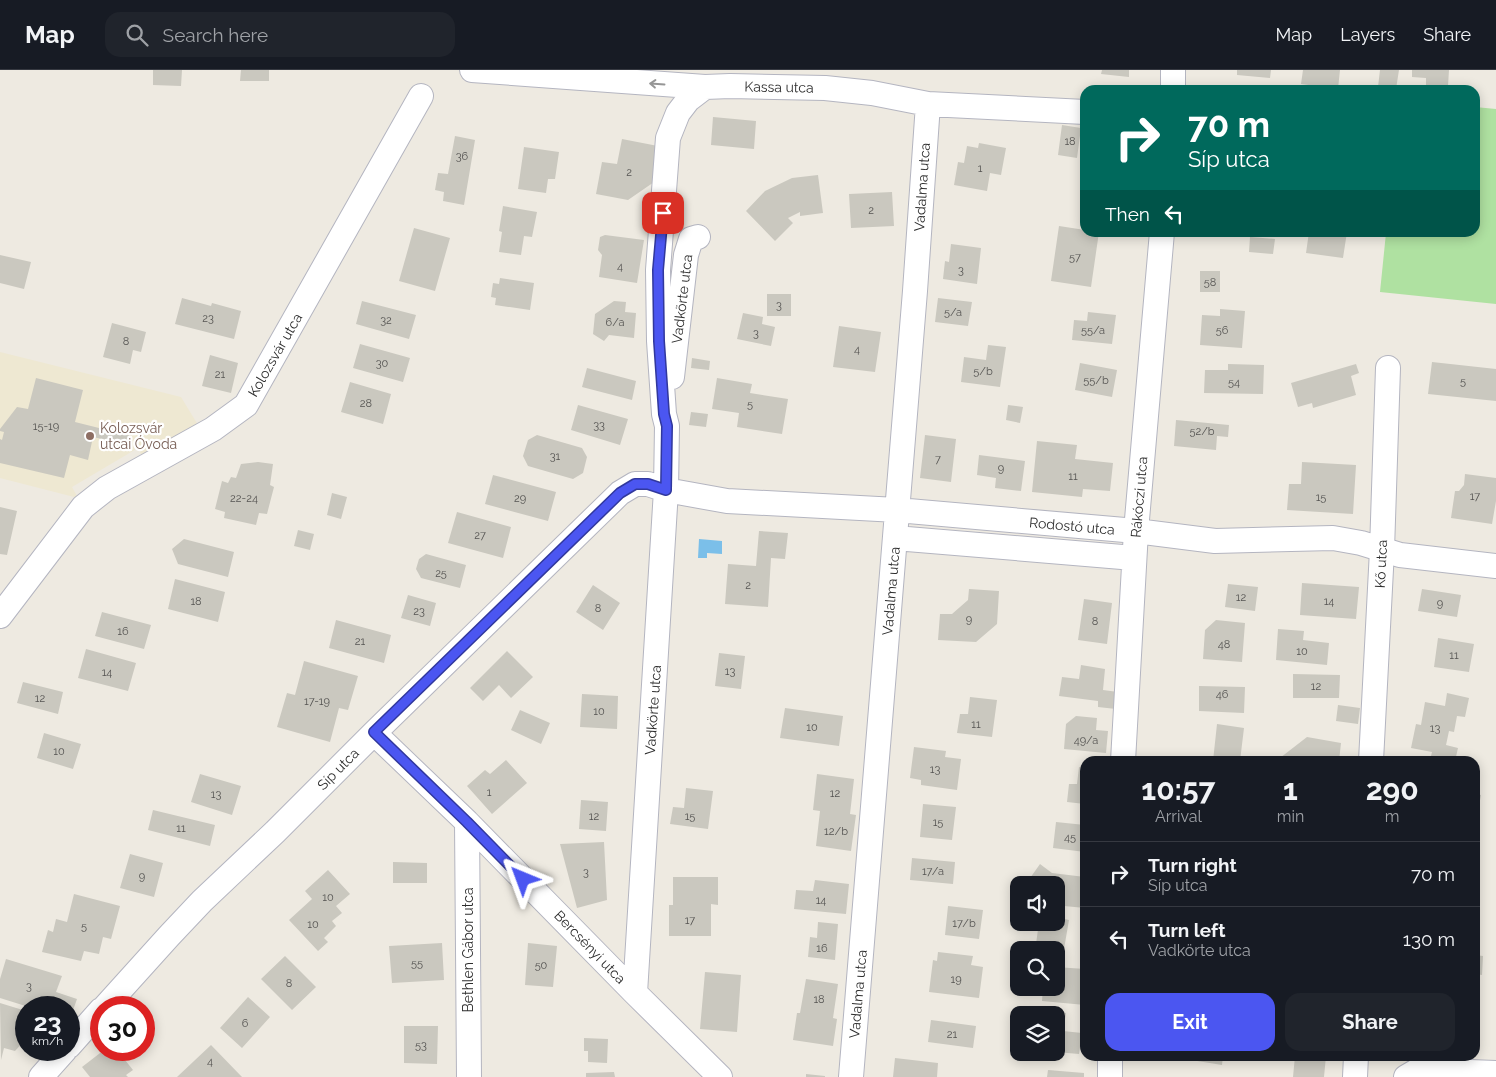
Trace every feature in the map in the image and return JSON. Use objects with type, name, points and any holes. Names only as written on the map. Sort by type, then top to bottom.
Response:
[{"type":"street","name":"Kassa utca","points":[[472,70],[706,87],[825,88],[872,93],[928,104],[1080,112]]},
{"type":"street","points":[[1173,70],[1173,85]]},
{"type":"street","name":"Vadkörte utca","points":[[667,426],[664,414],[659,341],[658,270],[668,138],[678,113],[688,100],[706,87]]},
{"type":"street","name":"Kolozsvár utca","points":[[0,616],[83,507],[107,488],[213,429],[246,405],[422,96]]},
{"type":"street","name":"Vadalma utca","points":[[851,1077],[916,291],[928,104]]},
{"type":"street","name":"Vadkörte utca","points":[[635,994],[657,487],[667,426],[686,255],[691,238],[698,237]]},
{"type":"street","name":"Rákóczi utca","points":[[1123,756],[1134,558],[1162,237]]},
{"type":"street","name":"Kő utca","points":[[1371,756],[1382,550],[1388,368]]},
{"type":"street","name":"Síp utca","points":[[114,996],[202,901],[275,832],[374,732],[620,493],[635,484],[657,487]]},
{"type":"street","name":"Rodostó utca","points":[[657,487],[727,501],[898,510],[1215,541],[1333,538],[1360,543],[1400,555],[1496,566]]},
{"type":"street","name":"Rodostó utca","points":[[895,538],[1134,558]]},
{"type":"street","name":"Bercsényi utca","points":[[374,732],[467,822],[635,994],[720,1077]]},
{"type":"street","name":"Bethlen Gábor utca","points":[[467,822],[469,1077]]},
{"type":"street","name":"Síp utca","points":[[80,1034],[90,1022]]},
{"type":"street","points":[[41,1077],[55,1061]]},
{"type":"street","points":[[1110,1061],[1110,1077]]},
{"type":"street","points":[[1355,1077],[1356,1061]]},
{"type":"street","points":[[1406,1077],[1418,1070],[1496,1073]]},
{"type":"shaded area","name":"Kolozsvár utcai Óvoda","points":[[0,352],[181,397],[198,425],[143,458],[138,448],[72,487],[78,498],[0,478]]},
{"type":"green space","points":[[1480,107],[1496,109],[1496,304],[1380,292],[1386,237],[1480,237]]},
{"type":"water","points":[[699,539],[722,541],[722,554],[707,553],[707,558],[698,558]]},
{"type":"building","points":[[153,70],[182,70],[181,86],[153,85]]},
{"type":"building","points":[[241,70],[269,70],[269,81],[240,81]]},
{"type":"building","points":[[1102,70],[1129,70],[1129,77],[1101,74]]},
{"type":"building","points":[[1237,70],[1271,70],[1270,78],[1237,75]]},
{"type":"building","points":[[1303,70],[1340,70],[1338,85],[1301,84]]},
{"type":"building","points":[[1380,70],[1399,70],[1397,85],[1378,85]]},
{"type":"building","points":[[1412,70],[1449,70],[1448,85],[1426,85],[1426,78],[1412,77]]},
{"type":"building","points":[[713,117],[756,121],[754,149],[711,145]]},
{"type":"building","points":[[1062,125],[1080,128],[1077,158],[1058,155]]},
{"type":"building","points":[[455,136],[475,140],[464,205],[443,201],[444,192],[435,190],[438,173],[448,174]]},
{"type":"building","points":[[622,139],[663,147],[657,180],[628,200],[596,194],[602,162],[617,164]]},
{"type":"building","points":[[979,143],[1006,148],[1001,175],[990,173],[987,191],[954,185],[958,162],[964,163],[967,146],[978,148]]},
{"type":"building","points":[[524,147],[559,152],[555,179],[548,179],[546,193],[518,189]]},
{"type":"building","points":[[818,175],[823,213],[800,216],[800,212],[788,218],[793,223],[775,241],[746,211],[765,191],[792,178]]},
{"type":"building","points":[[892,192],[894,226],[851,228],[849,194]]},
{"type":"building","points":[[503,206],[537,212],[532,237],[524,236],[521,255],[499,252],[502,232],[499,231]]},
{"type":"building","points":[[1059,226],[1080,229],[1080,237],[1098,237],[1091,287],[1051,281]]},
{"type":"building","points":[[414,228],[450,238],[435,291],[399,281]]},
{"type":"building","points":[[605,235],[644,240],[637,283],[599,277],[602,255],[598,250],[600,237]]},
{"type":"building","points":[[1250,237],[1275,239],[1273,254],[1249,252]]},
{"type":"building","points":[[1308,237],[1346,237],[1343,258],[1306,253]]},
{"type":"building","points":[[951,244],[981,248],[977,284],[943,279],[945,261],[949,262]]},
{"type":"building","points":[[0,255],[31,262],[24,289],[0,283]]},
{"type":"building","points":[[1200,271],[1220,271],[1220,292],[1200,292]]},
{"type":"building","points":[[500,278],[534,283],[530,310],[495,305],[496,298],[491,297],[493,283],[499,284]]},
{"type":"building","points":[[767,294],[791,294],[791,316],[767,316]]},
{"type":"building","points":[[182,298],[211,306],[212,303],[241,311],[234,339],[175,324]]},
{"type":"building","points":[[938,298],[972,302],[968,326],[935,322]]},
{"type":"building","points":[[362,301],[416,315],[409,339],[356,324]]},
{"type":"building","points":[[614,301],[626,302],[625,312],[636,313],[634,338],[609,335],[604,341],[593,334],[595,314]]},
{"type":"building","points":[[1220,309],[1245,311],[1242,348],[1200,345],[1202,315],[1220,316]]},
{"type":"building","points":[[1088,312],[1116,315],[1112,344],[1072,340],[1074,320],[1087,321]]},
{"type":"building","points":[[743,313],[763,317],[762,324],[775,327],[771,346],[737,339]]},
{"type":"building","points":[[112,323],[146,332],[141,352],[133,350],[130,364],[103,357]]},
{"type":"building","points":[[839,326],[881,332],[875,372],[833,367]]},
{"type":"building","points":[[360,344],[410,358],[403,382],[353,368]]},
{"type":"building","points":[[988,345],[1006,347],[1000,387],[961,382],[964,357],[986,360]]},
{"type":"building","points":[[210,355],[238,363],[231,393],[202,386]]},
{"type":"building","points":[[692,358],[710,361],[709,370],[691,368]]},
{"type":"building","points":[[1432,362],[1496,369],[1496,401],[1428,394]]},
{"type":"building","points":[[1080,363],[1117,370],[1112,397],[1075,390]]},
{"type":"building","points":[[1228,364],[1264,365],[1263,394],[1204,393],[1205,370],[1228,370]]},
{"type":"building","points":[[1356,364],[1359,373],[1351,376],[1356,395],[1313,408],[1312,403],[1298,407],[1291,383]]},
{"type":"building","points":[[587,368],[636,381],[632,400],[582,387]]},
{"type":"building","points":[[36,378],[83,390],[75,422],[131,436],[129,445],[93,437],[88,460],[70,455],[64,478],[0,463],[0,439],[2,440],[4,432],[0,431],[0,429],[17,407],[28,409]]},
{"type":"building","points":[[717,378],[752,384],[750,393],[788,399],[782,434],[737,427],[739,413],[712,409]]},
{"type":"building","points":[[350,382],[391,394],[383,424],[341,412]]},
{"type":"building","points":[[578,405],[628,419],[620,445],[571,430]]},
{"type":"building","points":[[1008,405],[1023,407],[1020,423],[1006,420]]},
{"type":"building","points":[[691,412],[708,414],[706,427],[689,425]]},
{"type":"building","points":[[1176,420],[1229,425],[1228,437],[1217,436],[1216,450],[1174,446]]},
{"type":"building","points":[[537,435],[582,448],[587,457],[583,473],[573,479],[528,466],[523,456],[528,440]]},
{"type":"building","points":[[925,435],[956,439],[951,482],[920,478]]},
{"type":"building","points":[[1037,441],[1077,445],[1075,459],[1113,463],[1110,491],[1083,489],[1082,497],[1032,492]]},
{"type":"building","points":[[979,455],[1025,461],[1021,491],[995,488],[996,478],[977,475]]},
{"type":"building","points":[[258,462],[273,464],[270,485],[274,487],[267,514],[259,513],[256,525],[224,518],[225,512],[215,509],[222,481],[228,483],[231,477],[236,478],[241,464]]},
{"type":"building","points":[[1302,462],[1356,465],[1353,514],[1287,510],[1289,484],[1301,484]]},
{"type":"building","points":[[1465,474],[1496,478],[1496,501],[1492,524],[1451,518],[1455,491],[1459,491],[1464,485]]},
{"type":"building","points":[[493,475],[556,492],[548,521],[485,504]]},
{"type":"building","points":[[332,493],[347,497],[341,519],[327,515]]},
{"type":"building","points":[[0,507],[17,511],[7,555],[0,554]]},
{"type":"building","points":[[457,512],[511,527],[503,558],[448,543]]},
{"type":"building","points":[[298,530],[314,534],[310,550],[294,546]]},
{"type":"building","points":[[759,531],[788,533],[785,559],[771,558],[768,607],[725,604],[728,564],[756,566]]},
{"type":"building","points":[[184,539],[234,552],[228,577],[178,564],[172,549]]},
{"type":"building","points":[[426,554],[466,565],[460,588],[421,578],[416,569],[419,559]]},
{"type":"building","points":[[175,579],[225,592],[218,622],[168,609]]},
{"type":"building","points":[[1302,583],[1359,587],[1356,619],[1300,615]]},
{"type":"building","points":[[1228,584],[1258,587],[1255,611],[1225,607]]},
{"type":"building","points":[[593,585],[620,603],[603,630],[576,612]]},
{"type":"building","points":[[969,589],[999,591],[997,624],[976,642],[938,640],[940,614],[952,614],[968,600]]},
{"type":"building","points":[[1422,589],[1461,595],[1457,617],[1418,611]]},
{"type":"building","points":[[408,595],[436,603],[430,626],[401,618]]},
{"type":"building","points":[[1084,599],[1112,603],[1107,644],[1078,640]]},
{"type":"building","points":[[102,612],[151,625],[144,649],[95,636]]},
{"type":"building","points":[[336,620],[391,635],[384,663],[329,648]]},
{"type":"building","points":[[1216,620],[1245,623],[1242,662],[1203,659],[1205,630]]},
{"type":"building","points":[[1278,629],[1304,631],[1303,640],[1329,643],[1327,665],[1276,660]]},
{"type":"building","points":[[1438,638],[1474,644],[1469,672],[1434,667]]},
{"type":"building","points":[[86,649],[136,663],[128,691],[78,678]]},
{"type":"building","points":[[507,651],[533,677],[511,698],[499,685],[483,701],[470,688]]},
{"type":"building","points":[[719,653],[745,656],[741,689],[715,686]]},
{"type":"building","points":[[304,661],[358,676],[348,710],[339,708],[330,742],[277,727],[287,693],[295,695]]},
{"type":"building","points":[[1081,665],[1105,669],[1103,690],[1118,692],[1116,709],[1098,707],[1098,701],[1059,696],[1062,677],[1079,679]]},
{"type":"building","points":[[1293,674],[1340,675],[1339,698],[1293,698]]},
{"type":"building","points":[[23,682],[63,692],[58,714],[17,703]]},
{"type":"building","points":[[1199,686],[1245,687],[1244,713],[1199,711]]},
{"type":"building","points":[[1447,693],[1469,698],[1465,717],[1457,716],[1454,732],[1449,731],[1446,745],[1458,748],[1456,756],[1431,756],[1432,752],[1411,748],[1416,724],[1421,725],[1425,702],[1445,706]]},
{"type":"building","points":[[582,694],[618,696],[617,729],[580,727]]},
{"type":"building","points":[[970,697],[997,700],[992,737],[957,733],[960,714],[968,714]]},
{"type":"building","points":[[1338,705],[1360,708],[1358,724],[1336,721]]},
{"type":"building","points":[[785,708],[843,716],[839,746],[780,738]]},
{"type":"building","points":[[520,710],[550,723],[541,744],[511,730]]},
{"type":"building","points":[[1076,716],[1097,718],[1096,730],[1108,731],[1106,753],[1064,749],[1066,724]]},
{"type":"building","points":[[1217,724],[1244,728],[1241,756],[1214,756]]},
{"type":"building","points":[[44,733],[81,744],[73,769],[37,758]]},
{"type":"building","points":[[1307,737],[1341,743],[1340,756],[1282,756]]},
{"type":"building","points":[[914,747],[946,751],[945,757],[961,759],[957,790],[921,785],[921,780],[910,778]]},
{"type":"building","points":[[506,760],[527,783],[492,814],[467,786],[485,770],[490,774]]},
{"type":"building","points":[[1079,767],[1080,803],[1067,802],[1069,784],[1077,784]]},
{"type":"building","points":[[200,774],[241,786],[232,815],[191,802]]},
{"type":"building","points":[[817,774],[854,779],[850,814],[856,815],[851,851],[816,846],[820,811],[813,810]]},
{"type":"building","points":[[686,788],[713,791],[708,829],[670,824],[673,807],[684,808]]},
{"type":"building","points":[[581,800],[608,802],[606,831],[579,829]]},
{"type":"building","points":[[923,804],[956,807],[952,840],[920,837]]},
{"type":"building","points":[[153,810],[215,825],[210,846],[148,830]]},
{"type":"building","points":[[1056,822],[1080,824],[1080,851],[1053,848]]},
{"type":"building","points":[[604,842],[607,900],[577,908],[560,844]]},
{"type":"building","points":[[130,854],[163,863],[154,897],[120,888]]},
{"type":"building","points":[[912,858],[955,862],[953,884],[910,880]]},
{"type":"building","points":[[393,862],[427,863],[427,883],[393,883]]},
{"type":"building","points":[[1040,864],[1052,873],[1080,876],[1080,908],[1065,906],[1065,876],[1032,876]]},
{"type":"building","points":[[328,870],[350,894],[336,906],[342,913],[332,921],[336,926],[324,938],[328,942],[318,951],[289,920],[312,899],[305,891]]},
{"type":"building","points":[[673,877],[718,877],[718,905],[711,904],[711,936],[669,936],[669,905],[673,905]]},
{"type":"building","points":[[815,880],[849,884],[846,914],[794,909],[796,890],[813,891]]},
{"type":"building","points":[[74,894],[120,906],[111,939],[103,937],[99,954],[84,951],[81,961],[42,952],[48,930],[53,932],[56,919],[67,922]]},
{"type":"building","points":[[948,906],[983,910],[979,939],[945,935]]},
{"type":"building","points":[[1065,919],[1069,920],[1065,943],[1065,941],[1036,941],[1038,931],[1065,931]]},
{"type":"building","points":[[818,922],[838,924],[835,960],[808,957],[810,937],[817,938]]},
{"type":"building","points":[[442,943],[444,980],[392,983],[389,946]]},
{"type":"building","points":[[528,943],[557,946],[553,987],[525,985]]},
{"type":"building","points":[[938,952],[973,956],[971,965],[983,967],[979,998],[929,992],[933,960],[937,961]]},
{"type":"building","points":[[285,956],[316,987],[292,1010],[261,979]]},
{"type":"building","points":[[1480,956],[1483,956],[1482,975],[1480,975]]},
{"type":"building","points":[[6,959],[62,976],[56,992],[68,996],[15,996],[15,1003],[0,998],[0,979]]},
{"type":"building","points":[[1065,968],[1080,969],[1080,1005],[1042,1001],[1042,996],[1065,996]]},
{"type":"building","points":[[705,972],[741,975],[737,1032],[700,1029]]},
{"type":"building","points":[[806,979],[838,984],[833,1018],[837,1019],[833,1046],[793,1040],[797,1013],[800,1013]]},
{"type":"building","points":[[248,997],[270,1017],[242,1048],[220,1028]]},
{"type":"building","points":[[0,1003],[15,1008],[15,1051],[4,1048],[1,1060]]},
{"type":"building","points":[[931,1020],[976,1026],[973,1048],[928,1042]]},
{"type":"building","points":[[404,1026],[438,1026],[437,1064],[404,1063]]},
{"type":"building","points":[[1065,1031],[1080,1033],[1079,1054],[1065,1053]]},
{"type":"building","points":[[584,1038],[608,1039],[607,1063],[588,1062],[588,1051],[584,1051]]},
{"type":"building","points":[[211,1045],[242,1077],[177,1077]]},
{"type":"building","points":[[895,1058],[938,1063],[937,1077],[893,1077]]},
{"type":"building","points":[[90,1061],[126,1061],[133,1070],[126,1075],[128,1077],[90,1077],[82,1067]]},
{"type":"building","points":[[1197,1061],[1222,1061],[1222,1065]]},
{"type":"building","points":[[1295,1061],[1326,1061],[1324,1077],[1293,1077]]},
{"type":"building","points":[[1048,1070],[1084,1073],[1084,1077],[1047,1077]]},
{"type":"building","points":[[614,1072],[615,1077],[586,1077],[586,1073]]},
{"type":"building","points":[[806,1074],[825,1076],[825,1077],[806,1077]]},
{"type":"place","name":"Kolozsvár utcai Óvoda","points":[[90,436]]},
{"type":"route","points":[[523,879],[374,732],[620,493],[635,484],[648,484],[666,490],[667,426],[664,414],[659,341],[658,270],[663,213]]}]
